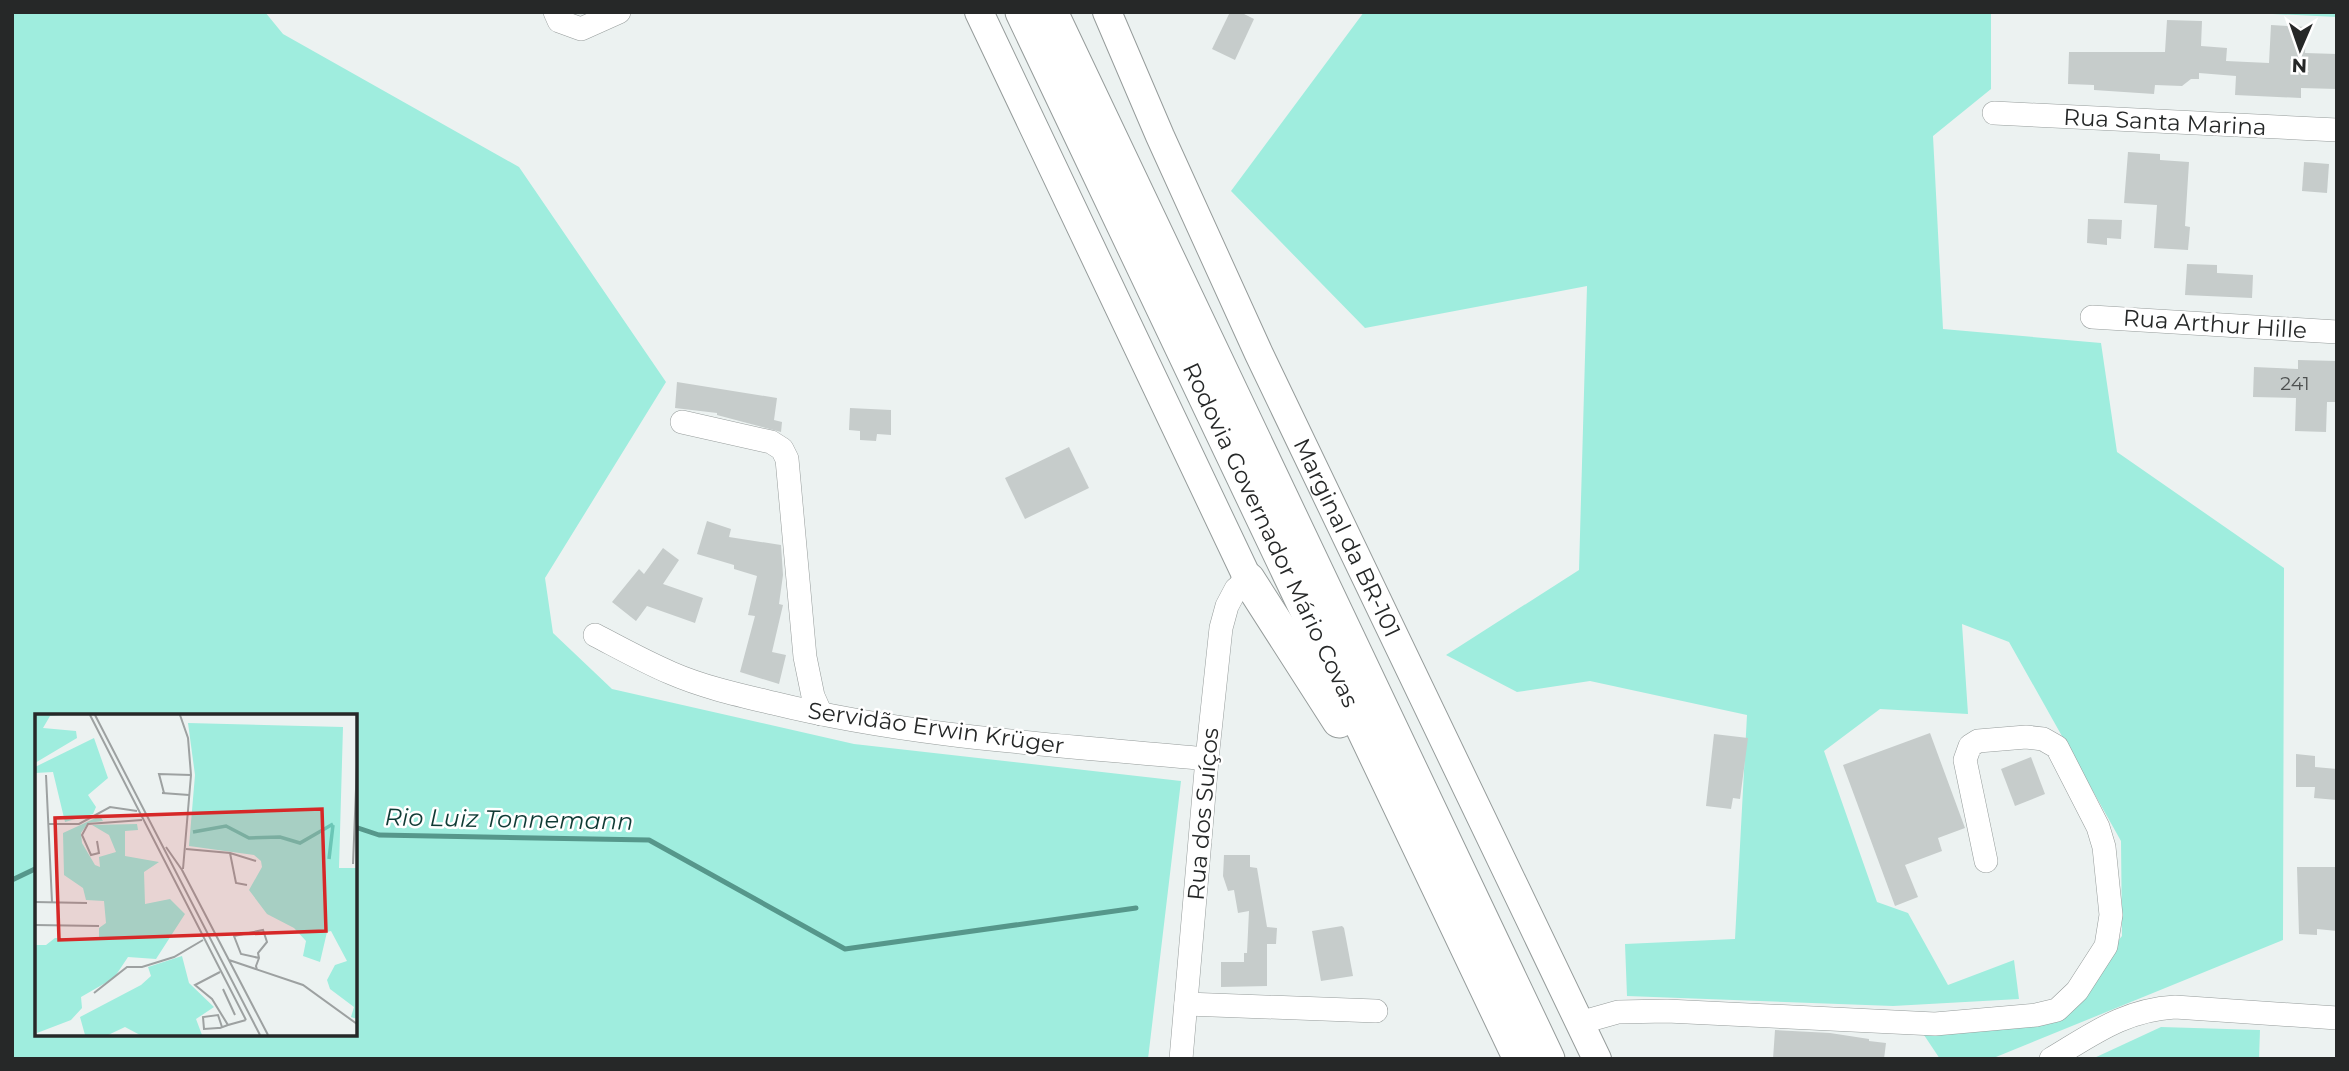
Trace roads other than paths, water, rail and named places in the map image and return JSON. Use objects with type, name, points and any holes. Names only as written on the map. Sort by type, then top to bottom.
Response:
[{"type":"highway","name":"Rodovia Governador Mário Covas","points":[[1022,12],[1520,1059]]},
{"type":"highway","name":"Rodovia Governador Mário Covas","points":[[1051,12],[1548,1059]]},
{"type":"highway","points":[[1248,579],[1420,848]]},
{"type":"main road","points":[[979,12],[1248,579]]},
{"type":"main road","name":"Marginal da BR-101","points":[[1107,12],[1259,354],[1597,1059]]},
{"type":"street","points":[[555,12],[559,21],[581,29],[619,12]]},
{"type":"street","name":"Rua Santa Marina","points":[[1994,113],[2337,130]]},
{"type":"street","name":"Rua Arthur Hille","points":[[2092,317],[2337,332]]},
{"type":"street","points":[[682,422],[771,442],[782,449],[787,459],[805,657],[813,695],[821,714]]},
{"type":"street","name":"Rua dos Suíços","points":[[1181,1059],[1221,628],[1227,606],[1236,589],[1248,579]]},
{"type":"street","name":"Servidão Erwin Krüger","points":[[595,635],[672,674],[747,697],[821,714],[954,735],[1207,759]]},
{"type":"street","points":[[1579,1023],[1618,1012],[1667,1011],[1935,1024],[2036,1016],[2057,1010],[2077,991],[2106,946],[2111,915],[2104,847],[2098,827],[2056,747],[2043,739],[2026,737],[1978,741],[1966,751],[1965,760],[1986,860]]},
{"type":"street","points":[[1186,1004],[1376,1011]]},
{"type":"street","points":[[2051,1059],[2114,1022],[2136,1012],[2156,1008],[2337,1018]]},
{"type":"waterway","name":"Rio Luiz Tonnemann","points":[[357,828],[379,835],[649,840],[845,949],[1136,908]]},
{"type":"waterway","name":"Rio Luiz Tonnemann","points":[[12,880],[35,869]]}]
